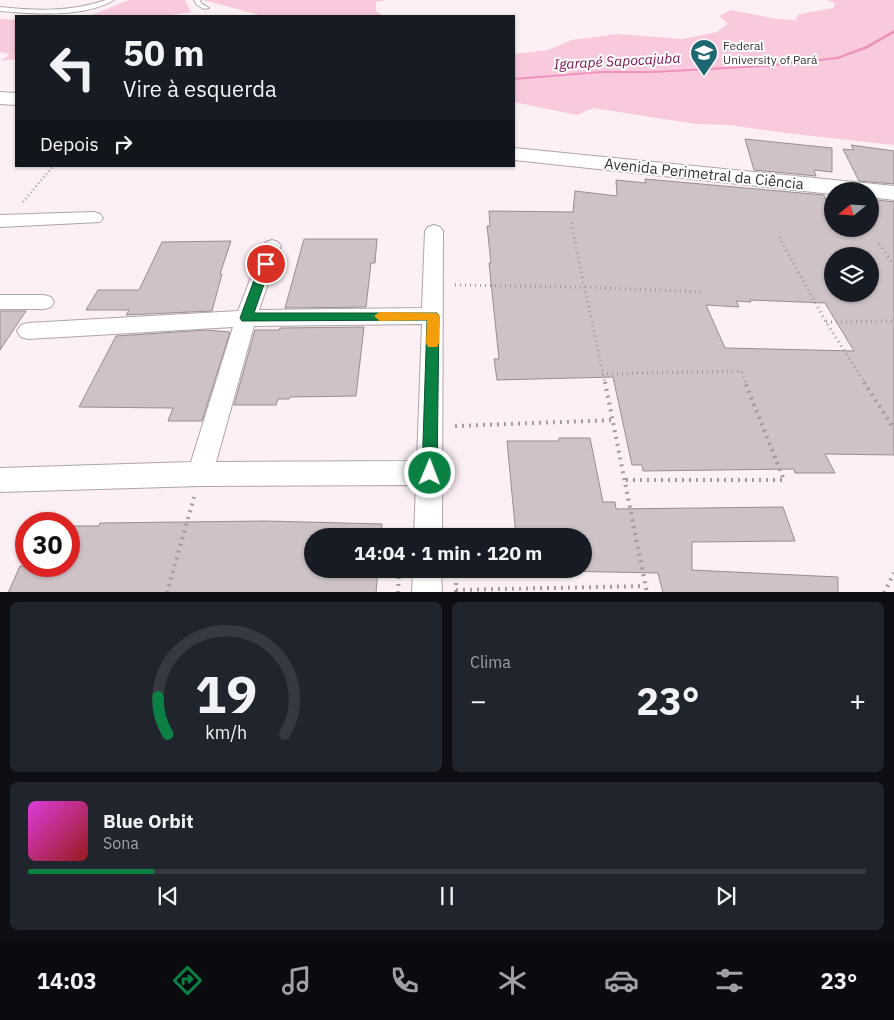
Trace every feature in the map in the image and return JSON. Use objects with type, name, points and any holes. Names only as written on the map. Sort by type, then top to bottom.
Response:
[{"type":"main road","name":"Avenida Perimetral da Ciência","points":[[515,154],[894,193]]},
{"type":"street","points":[[4,221],[94,218]]},
{"type":"street","points":[[428,528],[434,231]]},
{"type":"street","points":[[200,474],[246,318],[272,246]]},
{"type":"street","points":[[0,302],[44,302]]},
{"type":"street","points":[[28,330],[246,318],[433,316]]},
{"type":"street","points":[[0,480],[200,474],[430,473]]},
{"type":"street","points":[[427,578],[427,592]]},
{"type":"lane","points":[[0,9],[66,12],[88,9],[112,0]]},
{"type":"lane","points":[[197,0],[198,4],[206,8]]},
{"type":"path","points":[[4,221],[52,167]]},
{"type":"path","points":[[571,222],[602,374],[614,420],[647,592]]},
{"type":"path","points":[[779,237],[826,322],[894,429]]},
{"type":"path","points":[[878,244],[894,265]]},
{"type":"path","points":[[434,284],[585,287],[702,292]]},
{"type":"path","points":[[826,322],[894,321]]},
{"type":"path","points":[[602,374],[742,371],[784,480],[626,480]]},
{"type":"path","points":[[455,426],[614,420]]},
{"type":"path","points":[[167,592],[200,474]]},
{"type":"path","points":[[884,592],[894,573]]},
{"type":"path","points":[[398,592],[399,578]]},
{"type":"path","points":[[456,578],[456,590],[645,586]]},
{"type":"shaded area","points":[[129,0],[185,0],[191,12],[172,15],[92,15]]},
{"type":"shaded area","points":[[203,0],[386,0],[376,2],[376,11],[382,15],[258,15]]},
{"type":"shaded area","name":"Federal University of Pará","points":[[827,0],[894,0],[894,145],[729,125],[696,124],[593,108],[577,115],[515,102],[515,54],[548,50],[572,40],[617,34],[682,39],[717,32],[728,24],[719,16],[731,10],[777,19],[795,20],[798,15],[833,8],[835,3]]},
{"type":"shaded area","points":[[0,19],[15,20],[15,59],[1,61],[9,55],[0,52]]},
{"type":"building","points":[[745,139],[832,148],[832,172],[814,170],[816,176],[754,170]]},
{"type":"building","points":[[851,145],[894,151],[894,184],[859,181],[843,149],[854,150]]},
{"type":"building","points":[[645,179],[824,195],[824,238],[879,238],[879,200],[894,202],[894,455],[825,454],[835,473],[795,473],[794,469],[643,471],[642,465],[632,465],[613,377],[497,380],[494,359],[499,359],[489,263],[491,263],[487,226],[490,226],[489,211],[573,212],[575,191],[617,196],[616,180],[646,183]],"holes":[[[750,300],[825,303],[854,351],[725,348],[706,305],[739,307],[736,301],[751,302]]]},
{"type":"building","points":[[304,239],[377,239],[375,263],[371,263],[366,307],[285,308]]},
{"type":"building","points":[[231,241],[220,274],[222,274],[212,311],[126,315],[129,310],[86,310],[98,290],[139,290],[162,242]]},
{"type":"building","points":[[0,311],[26,311],[0,350]]},
{"type":"building","points":[[364,327],[356,396],[290,397],[289,399],[278,399],[276,405],[234,405],[255,330]]},
{"type":"building","points":[[206,330],[230,332],[202,421],[168,421],[173,408],[79,407],[116,336]]},
{"type":"building","points":[[559,438],[590,438],[603,502],[615,502],[616,509],[783,507],[795,541],[692,542],[692,570],[838,577],[838,592],[663,592],[658,573],[592,572],[592,528],[515,528],[507,441],[559,441]]},
{"type":"building","points":[[266,521],[382,524],[382,528],[304,528],[304,578],[377,578],[376,592],[8,592],[15,577],[80,577],[80,526],[99,526],[100,523]]},
{"type":"waterway","name":"Igarapé Sapocajuba","points":[[515,79],[601,72],[653,72],[765,66],[838,58],[867,47],[894,31]]},
{"type":"slow traffic","points":[[380,316],[433,316],[432,343]]},
{"type":"place","name":"Federal University of Pará","points":[[704,77]]},
{"type":"route","points":[[266,264],[246,318],[433,316],[430,473]]}]
